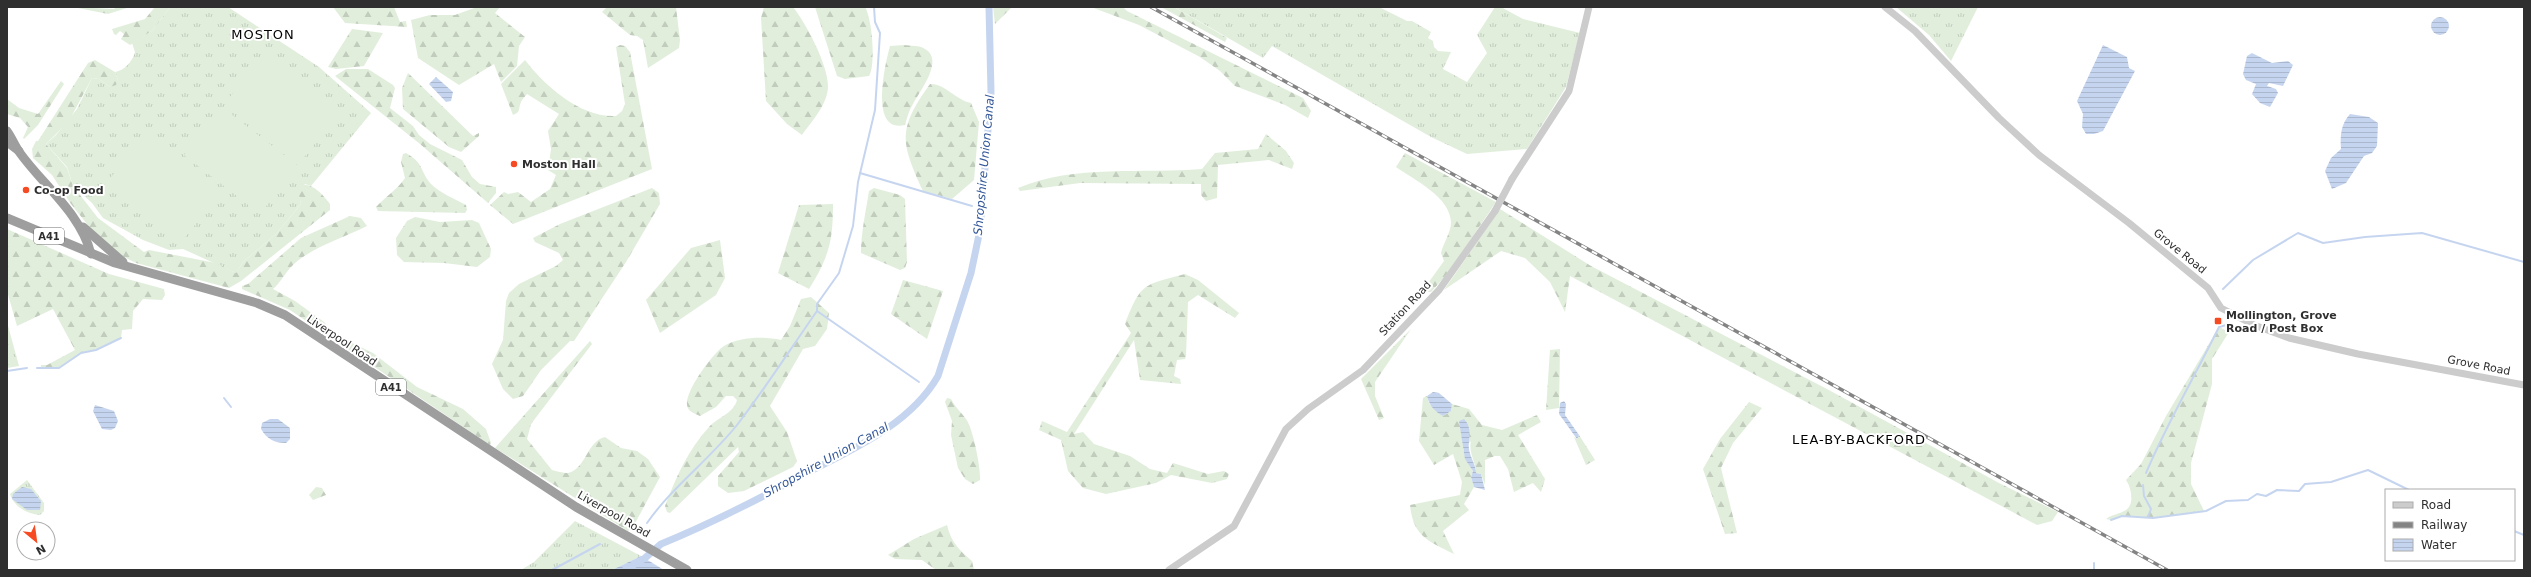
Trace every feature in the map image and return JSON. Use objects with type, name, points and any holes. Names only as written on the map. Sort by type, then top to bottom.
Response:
[{"type":"highway","points":[[7,132],[19,151],[70,212],[108,251],[134,269]]},
{"type":"highway","points":[[7,142],[19,151]]},
{"type":"highway","points":[[70,212],[85,237],[91,254]]},
{"type":"highway","name":"A41","points":[[7,218],[91,254]]},
{"type":"highway","name":"Liverpool Road","points":[[91,254],[134,269],[257,302],[285,315],[569,502],[684,568]]},
{"type":"street","name":"Station Road","points":[[1169,570],[1234,526],[1286,429],[1308,409],[1363,370],[1439,290],[1495,211],[1512,179],[1569,91],[1589,7]]},
{"type":"street","name":"Grove Road","points":[[1885,7],[1915,31],[1999,118],[2039,155],[2129,223],[2208,288],[2221,308],[2254,325],[2289,338],[2358,354],[2524,385]]},
{"type":"green space","points":[[73,7],[114,9],[116,7],[130,7],[108,14]]},
{"type":"green space","points":[[155,7],[170,7],[153,30],[130,45],[121,39],[124,34],[120,31],[116,35],[121,38],[114,34],[112,29],[145,19]]},
{"type":"green space","points":[[170,7],[228,7],[319,67],[371,113],[311,186],[305,184],[299,194],[301,204],[276,234],[243,262],[236,273],[183,249],[169,250],[143,240],[103,218],[92,203],[73,186],[67,167],[46,144],[56,135],[77,109],[92,78],[99,79],[110,87],[118,80],[115,72],[125,67],[134,56],[135,52],[132,43],[153,30]]},
{"type":"green space","points":[[333,7],[394,7],[400,22],[406,21],[407,27],[345,23]]},
{"type":"green space","points":[[477,7],[500,7],[495,13],[525,37],[519,46],[517,66],[501,82],[494,64],[459,85],[418,58],[411,20],[430,15],[455,15]]},
{"type":"green space","points":[[607,7],[676,7],[680,40],[679,48],[648,68],[643,40],[637,36],[630,35],[602,12]]},
{"type":"green space","points":[[764,7],[793,7],[810,33],[827,77],[827,93],[822,106],[802,135],[787,124],[766,101],[761,18]]},
{"type":"green space","points":[[815,7],[865,7],[870,21],[873,52],[869,76],[845,79],[837,76]]},
{"type":"green space","points":[[993,7],[1012,7],[995,24]]},
{"type":"green space","points":[[1091,7],[1123,7],[1127,11],[1303,98],[1311,111],[1308,118],[1285,105],[1235,86],[1220,71],[1200,57],[1139,25]]},
{"type":"green space","points":[[1161,7],[1174,7],[1227,38],[1225,42]]},
{"type":"green space","points":[[1174,7],[1379,7],[1407,21],[1412,21],[1431,32],[1428,38],[1433,41],[1434,47],[1438,51],[1451,52],[1443,69],[1467,82],[1487,53],[1477,35],[1495,7],[1501,7],[1523,19],[1580,33],[1566,87],[1527,149],[1467,154],[1431,137],[1272,46],[1263,58]]},
{"type":"green space","points":[[1896,7],[1978,7],[1951,61],[1929,35]]},
{"type":"green space","points":[[352,29],[383,33],[364,66],[336,69],[328,67]]},
{"type":"green space","points":[[620,45],[625,46],[630,52],[652,169],[513,224],[490,205],[504,192],[508,194],[518,192],[531,202],[550,189],[556,175],[548,170],[551,149],[548,131],[559,114],[527,94],[521,101],[516,114],[513,115],[501,84],[525,60],[553,90],[577,106],[590,112],[616,116],[622,111],[625,104],[616,47]]},
{"type":"green space","points":[[890,46],[918,46],[925,49],[930,54],[932,68],[925,84],[910,109],[905,125],[894,125],[887,119],[883,109],[883,81]]},
{"type":"green space","points":[[263,55],[338,115],[300,162],[225,103]]},
{"type":"green space","points":[[95,60],[115,72],[118,80],[116,85],[110,87],[99,79],[92,78],[69,121],[46,144],[67,168],[73,186],[98,218],[144,252],[149,250],[216,263],[236,273],[243,262],[276,234],[301,204],[298,191],[302,185],[314,188],[325,197],[330,204],[330,210],[241,281],[229,288],[136,263],[120,255],[91,229],[71,204],[52,175],[33,158],[32,149],[36,141],[38,141],[88,63]]},
{"type":"green space","points":[[346,69],[368,69],[393,85],[395,88],[390,108],[413,126],[419,135],[430,144],[462,160],[472,177],[480,184],[496,187],[496,193],[488,203],[420,144],[335,76]]},
{"type":"green space","points":[[408,73],[473,136],[479,133],[479,136],[461,152],[449,147],[403,109],[402,88]]},
{"type":"green space","points":[[61,81],[64,84],[38,125],[24,139],[23,138],[28,127],[20,118],[7,114],[7,99],[19,108],[38,114]]},
{"type":"green space","points":[[930,84],[940,86],[960,99],[971,103],[979,122],[974,180],[952,199],[923,191],[910,160],[907,148],[907,125],[919,100]]},
{"type":"green space","points":[[222,107],[298,166],[260,214],[184,155]]},
{"type":"green space","points":[[146,133],[221,192],[183,240],[108,181]]},
{"type":"green space","points":[[1266,134],[1286,151],[1294,163],[1292,169],[1269,160],[1218,165],[1217,198],[1206,201],[1201,195],[1201,184],[1080,183],[1020,191],[1018,188],[1040,180],[1085,173],[1202,169],[1215,153],[1258,149]]},
{"type":"green space","points":[[406,153],[419,164],[431,184],[443,193],[466,205],[467,210],[465,213],[378,211],[376,207],[405,178],[401,162],[403,154]]},
{"type":"green space","points":[[1405,153],[1496,202],[1448,273],[1431,292],[1428,292],[1426,286],[1444,261],[1441,253],[1451,227],[1451,223],[1445,205],[1438,197],[1396,167]]},
{"type":"green space","points":[[652,188],[659,193],[660,204],[626,262],[574,341],[570,341],[541,370],[523,396],[513,399],[503,389],[492,364],[503,340],[506,301],[509,293],[519,284],[556,266],[563,260],[559,253],[535,242],[533,238],[560,224]]},
{"type":"green space","points":[[874,188],[900,195],[905,199],[907,262],[905,268],[900,270],[861,253],[869,191]]},
{"type":"green space","points":[[833,204],[831,239],[825,258],[809,289],[778,273],[799,205]]},
{"type":"green space","points":[[1500,209],[1591,266],[1827,389],[1999,483],[2058,512],[2052,521],[2037,525],[1570,276],[1565,312],[1550,282],[1525,258],[1501,251],[1444,290]]},
{"type":"green space","points":[[350,216],[361,218],[367,226],[306,255],[290,268],[273,289],[295,301],[324,322],[336,335],[373,353],[417,387],[463,409],[486,429],[491,443],[490,445],[290,310],[242,289],[242,286],[248,284],[301,238]]},
{"type":"green space","points":[[415,217],[440,222],[472,220],[479,223],[491,249],[490,257],[477,267],[444,263],[404,262],[397,255],[396,238],[407,221]]},
{"type":"green space","points":[[7,229],[109,274],[164,289],[165,295],[162,300],[143,299],[133,311],[132,329],[122,330],[121,338],[96,350],[81,353],[59,368],[41,368],[41,365],[47,365],[75,350],[53,309],[17,326],[7,291]]},
{"type":"green space","points":[[720,240],[725,278],[716,295],[660,333],[646,300],[691,248]]},
{"type":"green space","points":[[1185,274],[1198,280],[1239,313],[1235,318],[1198,295],[1188,302],[1186,356],[1185,359],[1177,360],[1174,376],[1180,379],[1181,384],[1140,380],[1134,340],[1074,434],[1083,432],[1094,444],[1130,456],[1150,469],[1167,473],[1173,463],[1208,474],[1224,471],[1229,474],[1227,479],[1212,483],[1171,475],[1156,483],[1106,494],[1083,488],[1068,471],[1061,440],[1039,430],[1042,421],[1067,432],[1131,333],[1125,324],[1135,300],[1140,293],[1152,284]]},
{"type":"green space","points":[[903,280],[943,291],[927,339],[891,314]]},
{"type":"green space","points":[[811,297],[829,313],[827,329],[815,346],[803,349],[770,406],[787,432],[797,461],[793,467],[744,491],[728,493],[718,486],[718,476],[739,452],[738,447],[670,513],[667,512],[665,506],[678,474],[689,454],[709,427],[729,412],[737,400],[733,396],[726,396],[716,407],[700,416],[689,409],[687,405],[690,391],[707,364],[719,350],[730,343],[752,338],[781,340],[790,326],[801,299]]},
{"type":"green space","points":[[7,322],[19,366],[7,368]]},
{"type":"green space","points":[[2219,327],[2229,332],[2212,359],[2212,384],[2191,463],[2191,484],[2204,511],[2153,518],[2122,516],[2111,520],[2106,519],[2126,510],[2129,507],[2131,495],[2126,480],[2141,464],[2166,416]]},
{"type":"green space","points":[[1411,329],[1375,382],[1375,396],[1384,418],[1379,420],[1361,379]]},
{"type":"green space","points":[[590,341],[592,344],[531,424],[527,439],[552,470],[564,473],[568,473],[579,466],[594,444],[605,437],[621,448],[637,451],[648,459],[660,477],[633,527],[628,531],[495,448]]},
{"type":"green space","points":[[1560,349],[1559,408],[1546,410],[1550,350]]},
{"type":"green space","points":[[1427,396],[1429,403],[1443,416],[1451,411],[1452,404],[1469,409],[1482,425],[1502,430],[1537,415],[1541,422],[1518,435],[1545,479],[1541,492],[1533,483],[1514,492],[1508,469],[1500,456],[1495,456],[1485,460],[1485,485],[1481,474],[1476,473],[1471,453],[1471,441],[1463,449],[1473,471],[1471,477],[1474,487],[1464,504],[1469,510],[1443,531],[1454,554],[1429,541],[1418,531],[1414,524],[1410,505],[1460,495],[1462,482],[1453,454],[1434,465],[1419,441],[1423,398]]},
{"type":"green space","points":[[947,398],[951,399],[969,424],[976,449],[980,475],[980,480],[973,484],[965,479],[958,468],[951,435],[952,421],[945,402]]},
{"type":"green space","points":[[1749,402],[1762,408],[1733,443],[1721,468],[1737,533],[1725,534],[1703,469],[1720,439]]},
{"type":"green space","points":[[1579,435],[1595,460],[1586,465],[1574,437],[1577,439]]},
{"type":"green space","points":[[27,480],[44,503],[44,511],[40,515],[30,513],[22,509],[15,503],[10,494]]},
{"type":"green space","points":[[316,487],[322,488],[326,495],[313,500],[309,495]]},
{"type":"green space","points":[[575,521],[641,556],[612,570],[521,570],[534,562]]},
{"type":"green space","points":[[947,525],[956,545],[972,561],[974,570],[936,570],[922,560],[895,559],[888,555],[914,539]]},
{"type":"water","points":[[2440,17],[2446,20],[2449,26],[2446,32],[2440,35],[2434,32],[2431,26],[2434,20]]},
{"type":"water","points":[[2103,45],[2127,57],[2129,68],[2135,71],[2103,131],[2094,134],[2086,134],[2082,127],[2083,114],[2077,101]]},
{"type":"water","points":[[2252,53],[2272,63],[2288,61],[2293,65],[2283,86],[2269,83],[2267,86],[2276,89],[2278,93],[2270,107],[2260,103],[2252,94],[2256,84],[2246,80],[2243,74],[2247,56]]},
{"type":"water","points":[[436,77],[453,92],[451,101],[446,102],[429,84]]},
{"type":"water","points":[[2350,114],[2369,117],[2378,123],[2377,146],[2372,153],[2364,156],[2346,183],[2332,189],[2325,171],[2331,158],[2341,149],[2342,130]]},
{"type":"water","points":[[1433,392],[1439,393],[1452,404],[1451,411],[1443,416],[1435,410],[1429,402],[1427,396]]},
{"type":"water","points":[[1564,401],[1566,404],[1565,415],[1579,435],[1577,439],[1559,414],[1560,403]]},
{"type":"water","points":[[95,405],[114,411],[118,421],[115,428],[111,430],[102,429],[93,411]]},
{"type":"water","points":[[270,419],[278,419],[290,428],[290,439],[286,443],[271,440],[261,429],[262,423]]},
{"type":"water","points":[[1464,419],[1467,422],[1470,434],[1470,452],[1476,473],[1481,474],[1485,490],[1474,487],[1471,477],[1473,471],[1465,459],[1459,421]]},
{"type":"water","points":[[22,487],[31,489],[41,501],[40,510],[27,510],[12,499],[13,494]]},
{"type":"water","points":[[641,556],[664,570],[612,570]]},
{"type":"waterway","points":[[647,523],[679,485],[715,450],[737,425],[768,383],[817,311],[817,304],[839,273],[853,226],[858,182],[875,110],[880,33],[875,22],[874,7]]},
{"type":"waterway","name":"Shropshire Union Canal","points":[[625,570],[645,558],[661,544],[751,503],[859,446],[896,422],[912,409],[938,376],[971,273],[980,230],[991,92],[989,7]]},
{"type":"waterway","points":[[860,173],[972,206]]},
{"type":"waterway","points":[[2223,289],[2253,260],[2298,233],[2323,243],[2365,237],[2422,233],[2524,262]]},
{"type":"waterway","points":[[817,311],[919,382]]},
{"type":"waterway","points":[[2146,473],[2154,454],[2219,327],[2230,324]]},
{"type":"waterway","points":[[37,368],[59,368],[81,353],[96,350],[121,338]]},
{"type":"waterway","points":[[7,371],[27,368]]},
{"type":"waterway","points":[[224,398],[231,407]]},
{"type":"waterway","points":[[2111,520],[2122,516],[2153,518],[2206,511],[2226,501],[2248,500],[2257,494],[2266,496],[2277,490],[2299,491],[2305,484],[2331,482],[2368,470],[2407,489]]},
{"type":"waterway","points":[[2143,485],[2144,496],[2151,509],[2148,517]]},
{"type":"waterway","points":[[2515,531],[2524,535]]},
{"type":"waterway","points":[[552,570],[600,544]]},
{"type":"waterway","points":[[2094,563],[2094,570]]},
{"type":"railway","points":[[1151,7],[2167,570]]},
{"type":"place","name":"Moston Hall","points":[[514,164]]},
{"type":"place","name":"Co-op Food","points":[[26,190]]},
{"type":"place","name":"Mollington, Grove Road / Post Box","points":[[2218,321]]},
{"type":"district","name":"MOSTON","points":[[263,34]]},
{"type":"district","name":"LEA-BY-BACKFORD","points":[[1859,439]]}]
